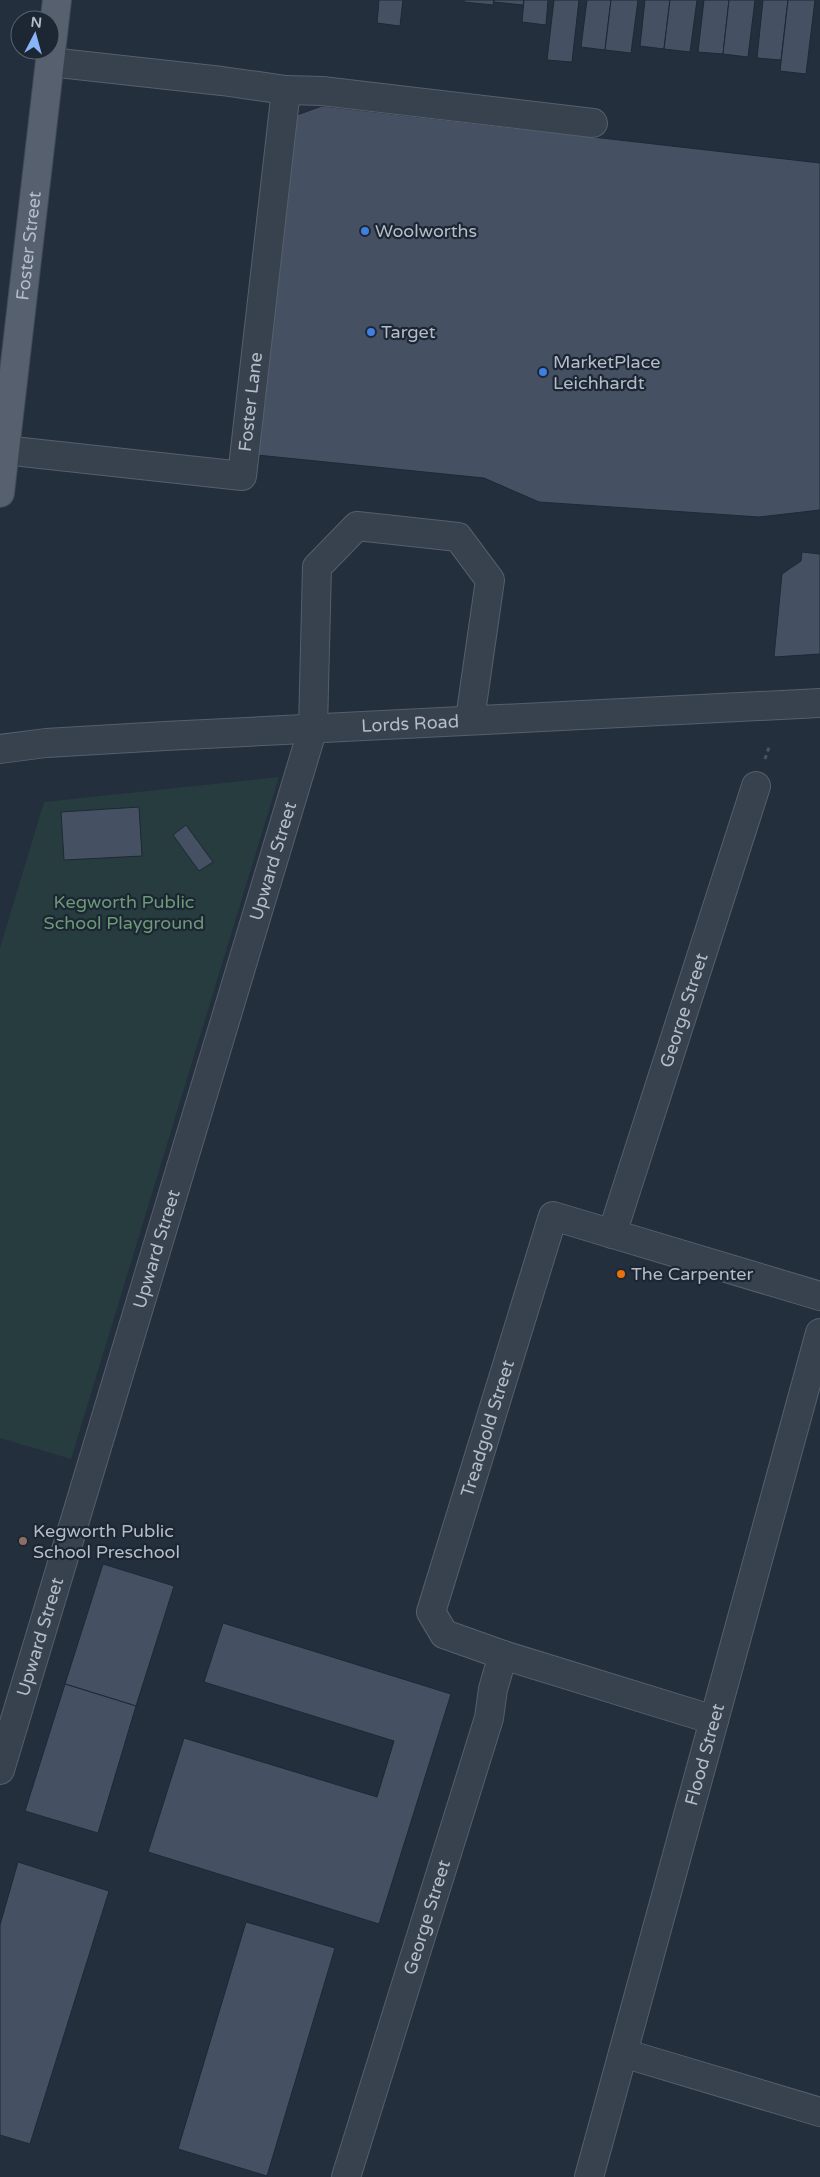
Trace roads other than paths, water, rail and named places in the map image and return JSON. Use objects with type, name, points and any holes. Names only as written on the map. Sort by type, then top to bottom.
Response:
[{"type":"main road","name":"Foster Street","points":[[0,493],[57,0]]},
{"type":"street","points":[[50,62],[286,90],[322,91],[594,123]]},
{"type":"street","name":"Foster Lane","points":[[4,450],[242,476],[285,113],[286,90]]},
{"type":"street","name":"Upward Street","points":[[0,1770],[313,728],[317,567],[357,526],[458,537],[490,580],[470,719]]},
{"type":"street","name":"Lords Road","points":[[0,749],[46,743],[470,719],[820,703]]},
{"type":"street","name":"George Street","points":[[612,1234],[756,786]]},
{"type":"street","name":"Treadgold Street","points":[[714,1720],[503,1655],[444,1634],[431,1612],[553,1216],[820,1296]]},
{"type":"street","name":"Flood Street","points":[[589,2177],[820,1333]]},
{"type":"street","name":"George Street","points":[[346,2177],[490,1718],[493,1689],[503,1655]]},
{"type":"street","points":[[623,2053],[820,2112]]},
{"type":"place","name":"Woolworths","points":[[365,231]]},
{"type":"place","name":"Target","points":[[371,332]]},
{"type":"place","name":"MarketPlace Leichhardt","points":[[543,372]]},
{"type":"place","name":"The Carpenter","points":[[621,1274]]},
{"type":"place","name":"Kegworth Public School Preschool","points":[[23,1541]]},
{"type":"park label","name":"Kegworth Public School Playground","points":[[124,912]]}]
